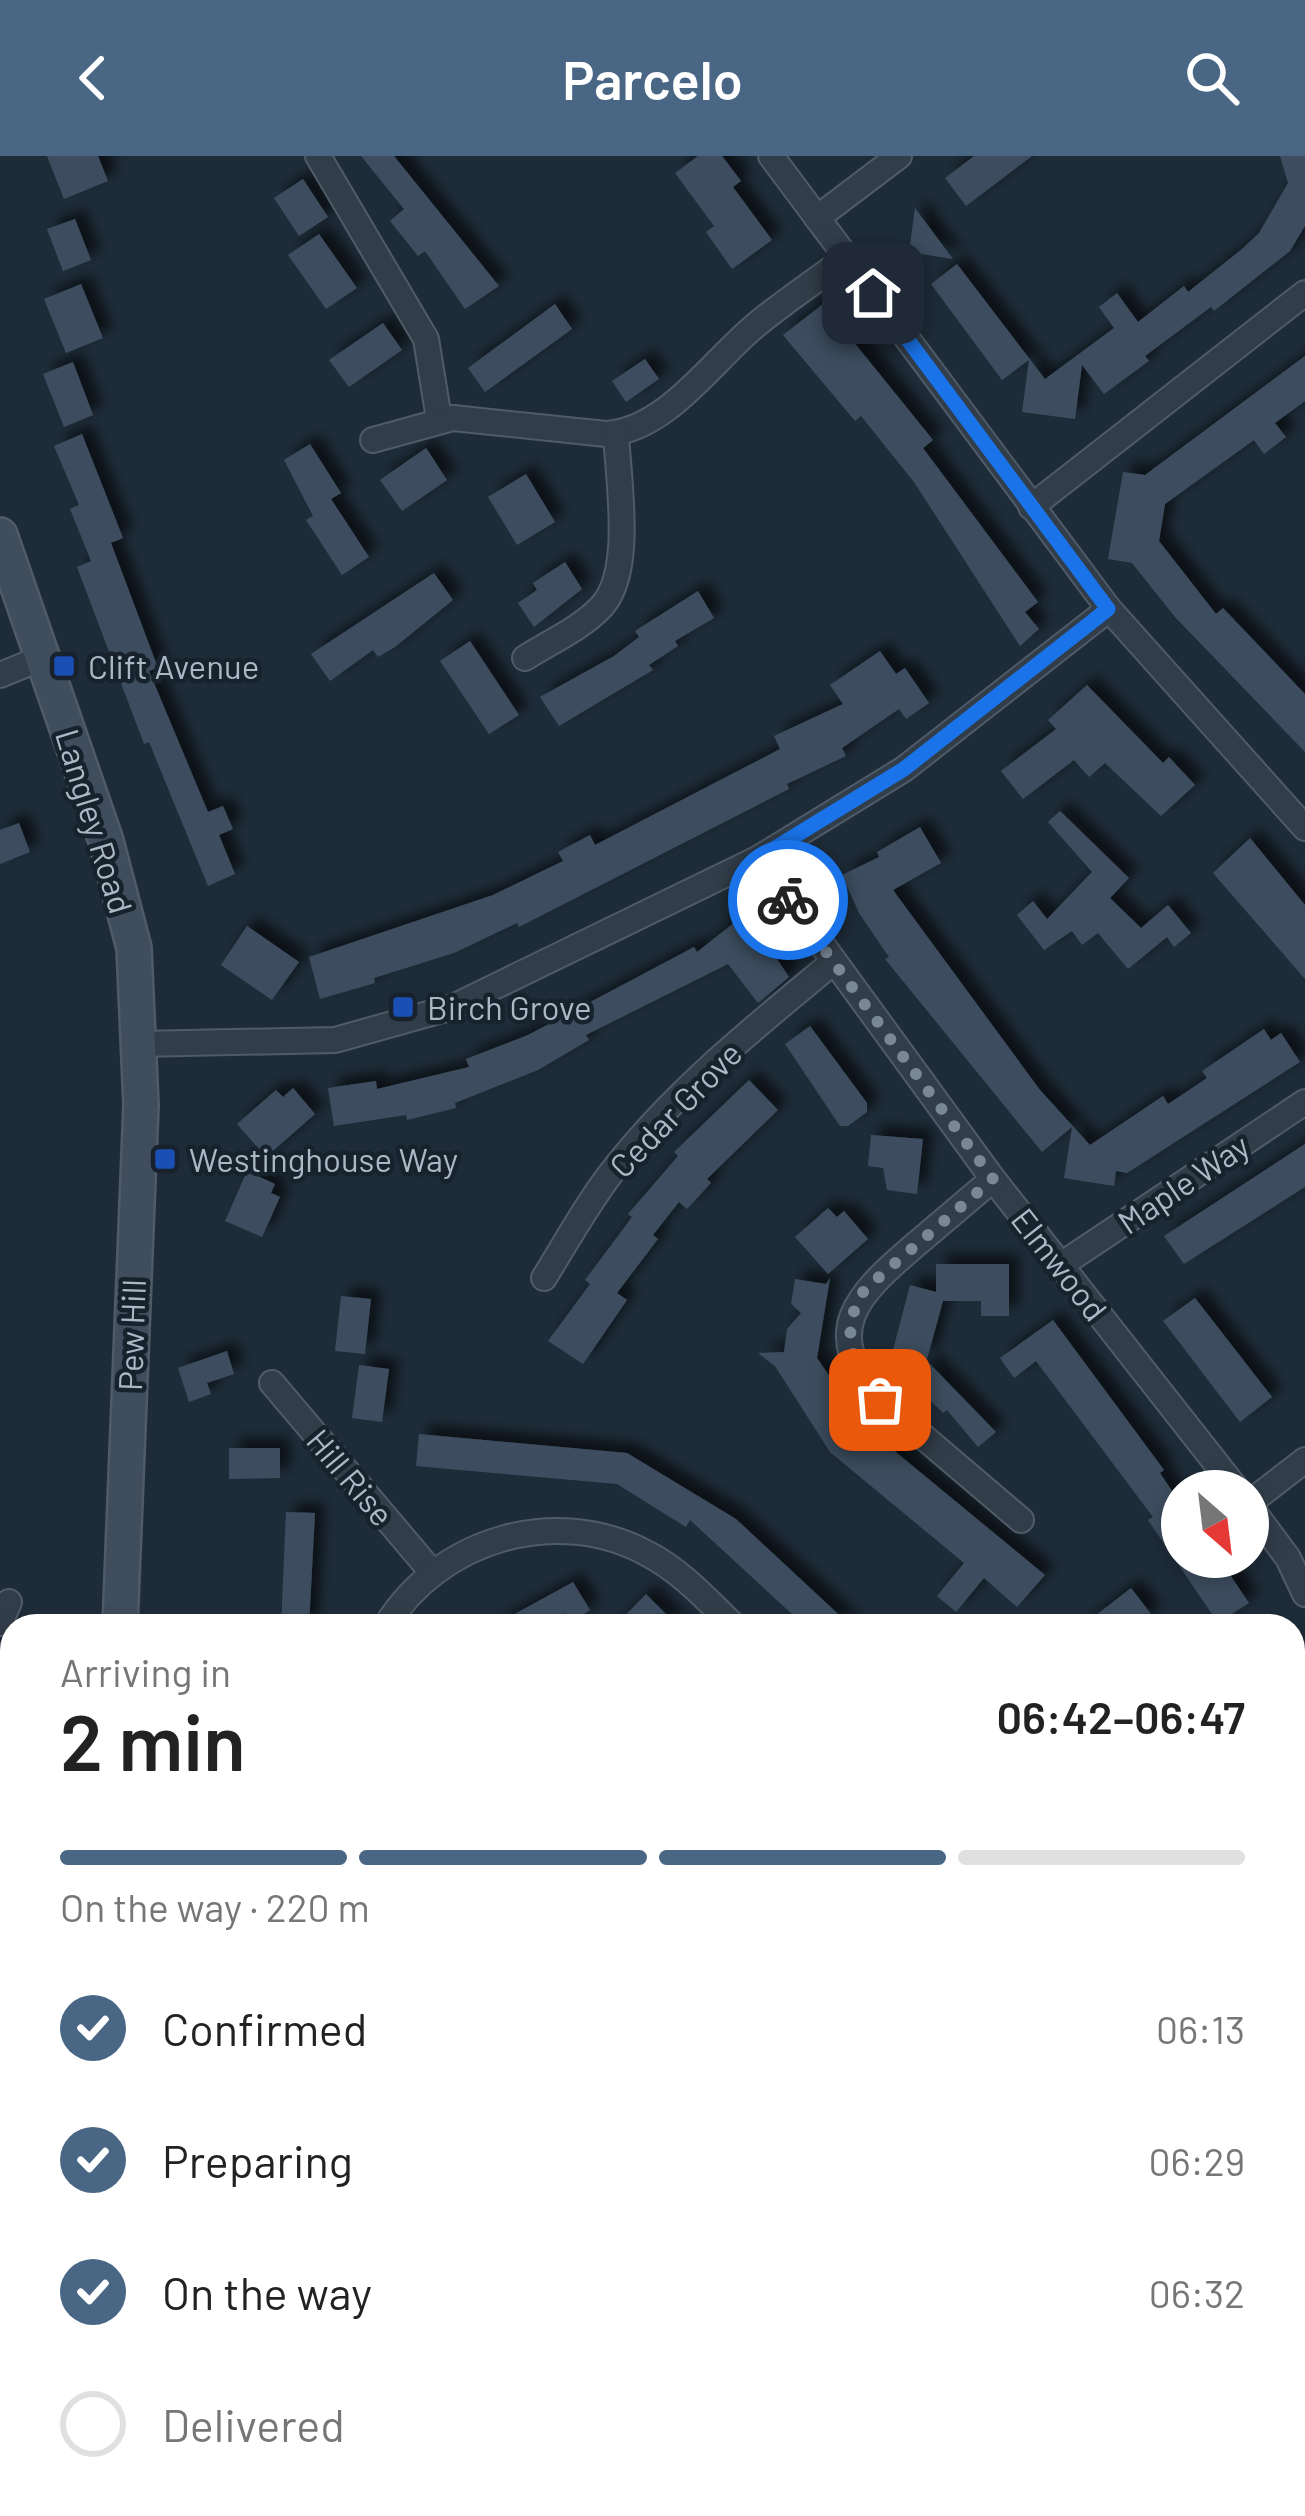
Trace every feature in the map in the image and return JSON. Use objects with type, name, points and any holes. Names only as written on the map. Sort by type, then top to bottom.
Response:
[{"type":"main road","name":"Langley Road","points":[[0,535],[106,842],[134,949],[140,1044]]},
{"type":"main road","name":"Pew Hill","points":[[120,1614],[140,1044]]},
{"type":"street","points":[[317,156],[426,339],[440,419]]},
{"type":"street","points":[[771,156],[1108,609],[1305,828]]},
{"type":"street","points":[[817,218],[898,156]]},
{"type":"street","points":[[374,440],[440,419],[616,433],[682,395],[753,327],[846,257]]},
{"type":"street","points":[[1031,507],[1305,293]]},
{"type":"street","points":[[525,658],[592,615],[614,586],[620,565],[616,433]]},
{"type":"street","points":[[140,1044],[295,1044],[413,1022],[498,987],[759,858],[904,769],[1108,609]]},
{"type":"street","points":[[0,675],[42,658]]},
{"type":"street","name":"Elmwood","points":[[759,858],[993,1179],[1222,1470]]},
{"type":"street","name":"Cedar Grove","points":[[544,1278],[611,1172],[658,1117],[722,1054],[832,962]]},
{"type":"street","name":"Maple Way","points":[[1061,1264],[1305,1102]]},
{"type":"street","points":[[993,1179],[865,1289],[852,1310],[848,1331],[856,1364],[875,1394],[1021,1520]]},
{"type":"street","name":"Hill Rise","points":[[272,1383],[431,1571]]},
{"type":"street","points":[[1305,1460],[1248,1504],[1288,1558],[1305,1594]]},
{"type":"street","points":[[396,1614],[431,1571],[457,1555],[510,1537],[591,1533],[657,1558],[720,1614]]},
{"type":"building","points":[[47,156],[98,156],[108,181],[64,199]]},
{"type":"building","points":[[361,156],[394,156],[499,286],[465,309],[425,251],[418,256],[390,221],[404,209]]},
{"type":"building","points":[[698,156],[722,156],[741,181],[733,187],[772,240],[732,269],[706,232],[714,226],[675,173]]},
{"type":"building","points":[[974,156],[1032,156],[966,206],[945,178]]},
{"type":"building","points":[[1280,156],[1305,156],[1305,226],[1290,251],[1214,311],[1211,307],[1145,356],[1149,361],[1104,394],[1082,365],[1075,419],[1022,412],[1029,360],[1002,380],[931,284],[957,264],[1045,379],[1114,328],[1099,307],[1117,293],[1138,322],[1184,286],[1188,292],[1259,233],[1288,183]]},
{"type":"building","points":[[303,179],[328,217],[299,236],[274,198]]},
{"type":"building","points":[[915,208],[953,259],[909,252]]},
{"type":"building","points":[[75,219],[91,260],[63,271],[47,229]]},
{"type":"building","points":[[319,234],[357,288],[326,309],[288,255]]},
{"type":"building","points":[[81,284],[103,338],[66,353],[44,299]]},
{"type":"building","points":[[555,304],[572,329],[485,392],[468,368]]},
{"type":"building","points":[[823,304],[933,440],[923,448],[1038,602],[1025,612],[1039,629],[1020,646],[914,482],[861,416],[855,421],[783,335]]},
{"type":"building","points":[[383,323],[402,350],[349,387],[329,360]]},
{"type":"building","points":[[1305,356],[1305,401],[1275,423],[1286,437],[1264,454],[1254,440],[1165,504],[1159,541],[1216,614],[1223,608],[1305,694],[1305,752],[1175,617],[1132,563],[1108,559],[1123,472],[1145,475]]},
{"type":"building","points":[[645,359],[659,379],[626,402],[612,381]]},
{"type":"building","points":[[73,362],[93,415],[64,427],[43,374]]},
{"type":"building","points":[[82,434],[123,538],[111,543],[158,668],[149,671],[208,812],[223,806],[233,829],[219,835],[235,874],[208,886],[149,742],[144,744],[77,567],[91,561],[70,509],[79,505],[54,446]]},
{"type":"building","points":[[310,444],[341,493],[331,499],[369,557],[342,575],[306,520],[313,516],[284,460]]},
{"type":"building","points":[[426,448],[447,480],[402,511],[380,480]]},
{"type":"building","points":[[526,474],[555,522],[517,545],[488,497]]},
{"type":"building","points":[[565,562],[582,589],[534,627],[518,603],[537,590],[533,583]]},
{"type":"building","points":[[434,573],[453,600],[395,647],[378,657],[373,650],[330,681],[311,654]]},
{"type":"building","points":[[698,591],[714,618],[675,641],[678,646],[649,665],[653,670],[559,726],[540,697],[614,656],[639,637],[635,631]]},
{"type":"building","points":[[470,641],[519,715],[489,734],[440,661]]},
{"type":"building","points":[[880,651],[896,674],[905,668],[929,703],[906,719],[899,709],[842,748],[846,756],[787,784],[789,789],[519,927],[517,923],[454,953],[320,999],[309,957],[493,895],[563,861],[558,852],[590,835],[595,845],[780,749],[774,736],[843,704],[830,685]]},
{"type":"building","points":[[1087,685],[1163,763],[1169,757],[1195,785],[1161,816],[1105,763],[1089,777],[1074,760],[1023,799],[1001,771],[1056,729],[1048,720]]},
{"type":"building","points":[[1060,811],[1129,878],[1110,898],[1141,928],[1168,905],[1191,933],[1174,947],[1167,937],[1128,969],[1098,933],[1082,945],[1072,931],[1044,950],[1017,915],[1033,901],[1047,919],[1092,872],[1048,822]]},
{"type":"building","points":[[19,823],[30,852],[0,864],[0,830]]},
{"type":"building","points":[[920,827],[941,863],[893,890],[1040,1090],[1090,1145],[1163,1096],[1168,1104],[1207,1078],[1202,1071],[1264,1029],[1271,1040],[1281,1033],[1300,1062],[1127,1173],[1116,1171],[1114,1186],[1064,1178],[1072,1127],[1042,1152],[885,959],[889,957],[859,913],[842,875],[879,857],[877,852]]},
{"type":"building","points":[[1250,838],[1305,905],[1305,979],[1213,873]]},
{"type":"building","points":[[752,921],[789,977],[758,1003],[728,964],[586,1035],[589,1040],[538,1070],[455,1103],[456,1108],[407,1120],[406,1115],[334,1126],[328,1088],[376,1081],[377,1089],[469,1067],[466,1059],[528,1035],[694,947],[697,952],[735,922],[740,929]]},
{"type":"building","points":[[247,926],[299,962],[272,1000],[221,965]]},
{"type":"building","points":[[810,1026],[867,1103],[867,1112],[848,1126],[840,1126],[785,1044]]},
{"type":"building","points":[[749,1080],[778,1110],[707,1179],[711,1183],[687,1209],[679,1202],[653,1235],[658,1239],[617,1293],[627,1300],[583,1364],[548,1341],[590,1284],[585,1280],[632,1217],[628,1214],[678,1156],[674,1152]]},
{"type":"building","points":[[293,1088],[315,1114],[266,1157],[237,1124],[276,1090],[283,1097]]},
{"type":"building","points":[[871,1135],[923,1139],[917,1194],[887,1190],[883,1168],[868,1166]]},
{"type":"building","points":[[1305,1144],[1305,1187],[1184,1264],[1164,1236]]},
{"type":"building","points":[[247,1171],[275,1184],[271,1193],[280,1197],[262,1237],[225,1221]]},
{"type":"building","points":[[828,1208],[837,1217],[844,1211],[868,1239],[828,1274],[795,1237]]},
{"type":"building","points":[[936,1264],[1009,1264],[1009,1316],[981,1316],[981,1301],[943,1301],[927,1359],[893,1350],[910,1285],[936,1292]]},
{"type":"building","points":[[830,1278],[817,1358],[863,1425],[1045,1575],[1017,1607],[984,1578],[956,1612],[937,1596],[964,1563],[830,1452],[775,1366],[758,1353],[784,1352],[787,1329],[801,1313],[791,1304],[795,1279],[826,1284]]},
{"type":"building","points":[[341,1296],[371,1299],[365,1354],[335,1351]]},
{"type":"building","points":[[1195,1298],[1272,1397],[1240,1422],[1163,1321]]},
{"type":"building","points":[[1053,1320],[1164,1470],[1160,1473],[1161,1539],[1148,1520],[1153,1517],[1036,1361],[1014,1378],[1000,1358]]},
{"type":"building","points":[[227,1351],[234,1374],[207,1383],[211,1394],[189,1402],[178,1368]]},
{"type":"building","points":[[930,1364],[996,1432],[978,1447],[947,1410],[943,1413],[923,1393],[928,1388],[918,1375]]},
{"type":"building","points":[[359,1365],[389,1369],[382,1422],[352,1418]]},
{"type":"building","points":[[419,1434],[627,1453],[736,1519],[838,1614],[792,1614],[690,1520],[686,1527],[617,1484],[416,1466]]},
{"type":"building","points":[[229,1448],[280,1448],[280,1478],[229,1479]]},
{"type":"building","points":[[286,1512],[315,1513],[310,1614],[282,1614]]},
{"type":"building","points":[[1187,1578],[1232,1578],[1249,1603],[1232,1614],[1212,1614]]},
{"type":"building","points":[[573,1582],[590,1610],[584,1614],[515,1614]]},
{"type":"building","points":[[1131,1588],[1151,1614],[1097,1614]]},
{"type":"building","points":[[646,1594],[666,1614],[627,1614]]},
{"type":"way so far","points":[[788,900],[993,1179],[865,1289],[852,1310],[848,1331],[852,1353],[880,1400]]},
{"type":"place","name":"Clift Avenue","points":[[64,666]]},
{"type":"place","name":"Birch Grove","points":[[403,1007]]},
{"type":"place","name":"Westinghouse Way","points":[[165,1159]]},
{"type":"route","points":[[788,900],[759,858],[904,769],[1108,609],[873,293]]}]
